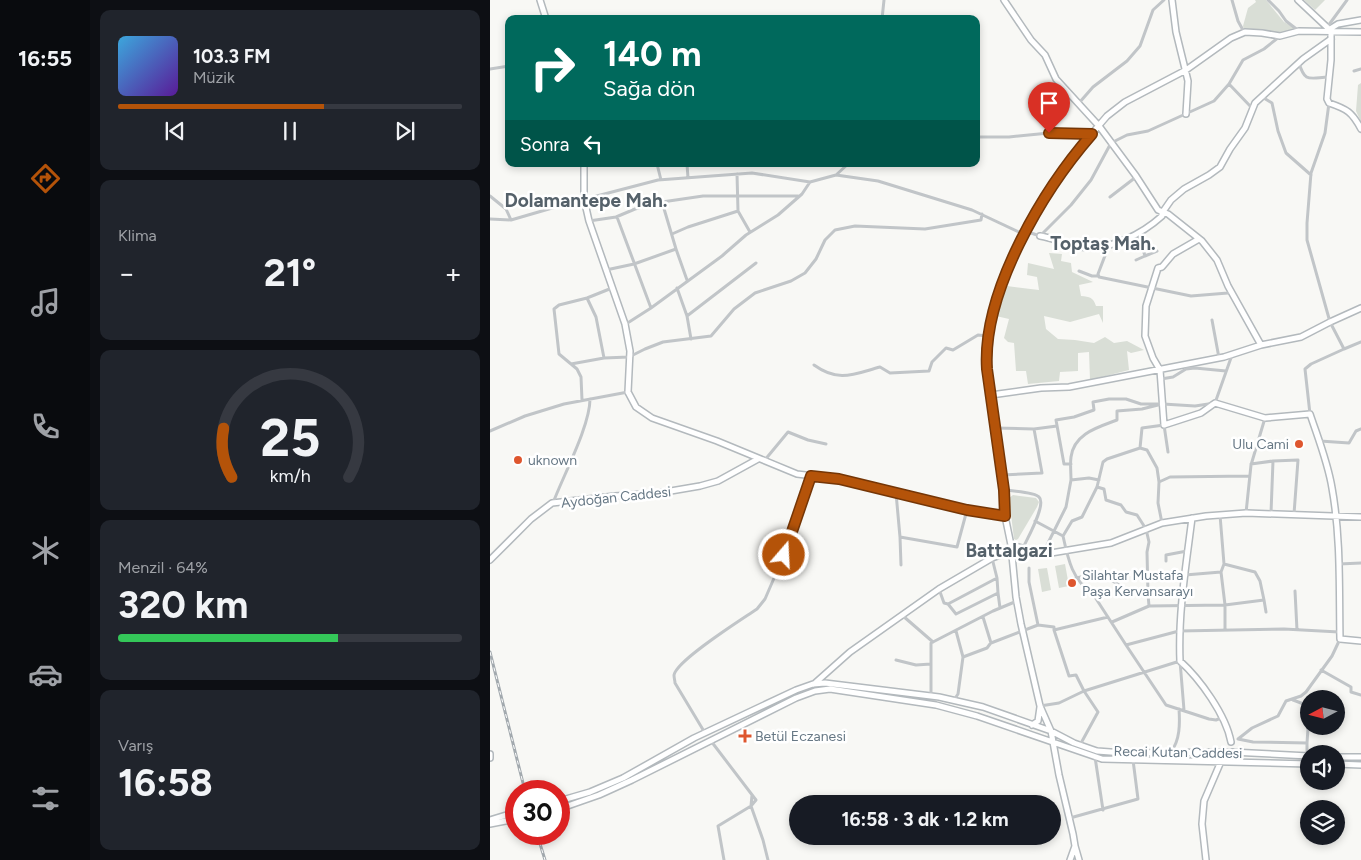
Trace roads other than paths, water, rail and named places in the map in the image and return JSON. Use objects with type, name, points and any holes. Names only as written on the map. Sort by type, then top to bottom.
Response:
[{"type":"street","points":[[540,0],[545,15]]},
{"type":"street","points":[[882,15],[884,0]]},
{"type":"street","points":[[1004,0],[1031,40],[1045,55],[1056,79],[1099,126],[1136,176],[1158,210],[1168,214],[1199,239],[1217,260],[1261,345]]},
{"type":"street","points":[[1078,104],[1093,88],[1127,61],[1140,46],[1153,10],[1164,0]]},
{"type":"street","points":[[1172,0],[1176,32],[1188,81],[1186,114]]},
{"type":"street","points":[[1232,0],[1238,21],[1245,32]]},
{"type":"street","points":[[1268,0],[1286,21],[1299,32]]},
{"type":"street","points":[[1298,0],[1318,20],[1330,28]]},
{"type":"street","points":[[1344,349],[1330,322],[1307,240],[1307,223],[1311,176],[1325,133],[1329,103],[1326,89],[1331,39],[1330,28],[1347,0]]},
{"type":"street","points":[[1330,28],[1338,24],[1361,20]]},
{"type":"street","points":[[1079,860],[1051,731],[1040,706],[1016,601],[986,354],[990,322],[999,294],[1024,234],[1054,183],[1107,116],[1125,102],[1186,70],[1231,38],[1245,32],[1280,36],[1330,28],[1361,32]]},
{"type":"street","points":[[1040,236],[1071,205],[1091,180],[1111,143],[1127,135],[1148,131],[1214,101],[1229,84],[1243,60],[1264,49],[1280,36]]},
{"type":"street","points":[[490,219],[511,220],[661,180],[752,172],[810,182],[836,175],[878,181],[963,207],[1024,234],[1031,233],[1058,239],[1081,247],[1117,244],[1152,225],[1162,216],[1171,200],[1184,189],[1209,176],[1220,167],[1245,128],[1252,108],[1262,96],[1313,50],[1331,39]]},
{"type":"street","points":[[1299,63],[1303,76],[1306,78],[1328,77]]},
{"type":"street","points":[[490,70],[505,67]]},
{"type":"street","points":[[1354,71],[1361,69]]},
{"type":"street","points":[[1229,84],[1252,108]]},
{"type":"street","points":[[1262,96],[1272,103],[1278,131],[1286,153],[1311,176]]},
{"type":"street","points":[[1329,103],[1348,110],[1361,128]]},
{"type":"street","points":[[980,137],[1009,137],[1049,133],[1092,134]]},
{"type":"street","points":[[584,167],[584,199],[589,221],[625,324],[629,358],[628,392],[636,407],[652,418],[717,441],[797,474],[839,479],[967,510],[1005,516]]},
{"type":"street","points":[[658,167],[661,180]]},
{"type":"street","points":[[687,167],[688,178]]},
{"type":"street","points":[[836,175],[845,167]]},
{"type":"street","points":[[737,174],[738,211],[750,232]]},
{"type":"street","points":[[1110,197],[1136,176]]},
{"type":"street","points":[[625,324],[651,308],[722,256],[750,232],[778,216],[810,182]]},
{"type":"street","points":[[490,196],[506,209],[511,220]]},
{"type":"street","points":[[589,221],[617,217],[662,202],[703,196],[798,196]]},
{"type":"street","points":[[662,202],[687,280]]},
{"type":"street","points":[[672,234],[738,211]]},
{"type":"street","points":[[571,364],[604,358],[629,358],[644,349],[663,342],[711,336],[734,309],[755,293],[790,281],[805,273],[816,259],[825,240],[836,230],[855,226],[925,229],[981,220],[982,214]]},
{"type":"street","points":[[617,217],[651,308]]},
{"type":"street","points":[[1138,232],[1145,256]]},
{"type":"street","points":[[1168,452],[1160,370],[1153,358],[1145,336],[1146,306],[1158,268],[1162,267],[1172,254],[1199,239]]},
{"type":"street","points":[[1098,276],[1106,253],[1106,246]]},
{"type":"street","points":[[605,271],[634,264],[676,249]]},
{"type":"street","points":[[1136,260],[1157,251]]},
{"type":"street","points":[[687,316],[756,263]]},
{"type":"street","points":[[1079,270],[1094,276],[1191,296],[1228,293],[1231,290]]},
{"type":"street","points":[[582,400],[581,377],[577,369],[560,354],[554,309],[558,305],[588,298],[612,288]]},
{"type":"street","points":[[677,288],[687,316],[691,339]]},
{"type":"street","points":[[588,298],[596,317],[604,358]]},
{"type":"street","points":[[990,396],[1041,388],[1069,387],[1220,358],[1261,345],[1301,337],[1361,308]]},
{"type":"street","points":[[1212,320],[1220,358]]},
{"type":"street","points":[[814,365],[826,374],[843,375],[858,375],[880,367],[890,373],[929,371],[932,362],[946,348],[953,350],[978,334],[988,336]]},
{"type":"street","points":[[1231,742],[1252,728],[1278,716],[1286,701],[1306,692],[1332,656],[1340,639],[1339,564],[1332,488],[1320,441],[1310,414],[1305,369],[1311,364],[1361,342]]},
{"type":"street","points":[[1140,448],[1142,428],[1164,424],[1201,413],[1215,403],[1232,354]]},
{"type":"street","points":[[1161,379],[1173,377],[1186,369],[1226,371]]},
{"type":"street","points":[[490,431],[525,416],[590,398],[628,392]]},
{"type":"street","points":[[552,503],[590,409],[590,398]]},
{"type":"street","points":[[1071,464],[1064,464],[1056,420],[1074,417],[1094,410],[1093,402],[1109,399],[1126,399],[1141,404],[1195,406],[1215,403],[1265,418],[1310,414]]},
{"type":"street","points":[[1043,553],[1066,506],[1071,480],[1071,456],[1075,445],[1086,433],[1118,420],[1118,411],[1142,409],[1162,404]]},
{"type":"street","points":[[1246,513],[1251,464],[1265,418]]},
{"type":"street","points":[[994,428],[1034,429],[1057,426]]},
{"type":"street","points":[[1002,475],[1042,474],[1034,429]]},
{"type":"street","points":[[1320,441],[1349,443],[1356,431],[1361,429]]},
{"type":"street","points":[[764,461],[788,432],[808,440],[826,444]]},
{"type":"street","points":[[1162,523],[1158,503],[1159,482],[1157,468],[1147,450],[1140,448],[1107,459],[1103,462],[1097,488],[1082,517],[1072,521],[1063,536],[1070,566],[1076,578],[1087,590],[1094,594],[1162,702],[1209,719],[1216,720],[1221,718]]},
{"type":"street","name":"Aydoğan Caddesi","points":[[490,560],[531,519],[552,503],[659,493],[700,486],[718,481],[758,459]]},
{"type":"street","points":[[1251,464],[1298,460],[1294,514]]},
{"type":"street","points":[[1271,513],[1273,461]]},
{"type":"street","points":[[705,733],[675,683],[674,675],[680,665],[691,655],[757,609],[765,599],[784,555],[811,476]]},
{"type":"street","points":[[1159,482],[1170,477],[1249,476]]},
{"type":"street","points":[[1071,480],[1089,478],[1099,480]]},
{"type":"street","points":[[1097,488],[1104,489],[1106,500],[1121,505],[1124,511],[1137,515],[1146,529],[1150,542],[1147,552],[1149,606]]},
{"type":"street","points":[[1004,490],[1034,494],[1040,497],[1042,505],[1022,549]]},
{"type":"street","points":[[896,492],[901,565]]},
{"type":"street","points":[[900,537],[957,547],[967,510]]},
{"type":"street","points":[[1010,546],[1043,553],[1066,550],[1111,543],[1162,523],[1220,515],[1271,513],[1361,518]]},
{"type":"street","points":[[1220,515],[1224,564],[1221,572],[1225,605],[1225,630]]},
{"type":"street","points":[[1184,710],[1180,661],[1180,606],[1192,518]]},
{"type":"street","points":[[1035,521],[1063,536]]},
{"type":"street","points":[[570,798],[590,792],[623,778],[705,733],[796,690],[813,684],[850,652],[939,589],[992,558],[1006,553],[1010,546]]},
{"type":"street","points":[[1166,561],[1166,554],[1188,551]]},
{"type":"street","points":[[992,558],[997,578],[1000,608]]},
{"type":"street","points":[[1339,564],[1361,563]]},
{"type":"street","points":[[1224,564],[1255,572],[1260,582],[1266,612]]},
{"type":"street","points":[[1028,568],[1038,625]]},
{"type":"street","points":[[1184,575],[1221,572]]},
{"type":"street","points":[[1076,578],[1100,573],[1130,592],[1148,594]]},
{"type":"street","points":[[948,604],[997,578]]},
{"type":"street","points":[[939,589],[944,603],[948,604],[956,614],[998,593]]},
{"type":"street","points":[[1295,591],[1297,630]]},
{"type":"street","points":[[1112,622],[1149,606],[1225,605],[1264,600]]},
{"type":"street","points":[[931,696],[931,643],[1016,601]]},
{"type":"street","points":[[902,616],[933,642]]},
{"type":"street","points":[[983,616],[991,644]]},
{"type":"street","points":[[1054,630],[1108,617]]},
{"type":"street","points":[[963,657],[1038,625],[1054,627],[1069,676],[1076,675],[1098,712],[1080,745]]},
{"type":"street","points":[[954,700],[958,694],[963,657],[956,630]]},
{"type":"street","points":[[1126,645],[1179,631],[1297,630],[1339,632]]},
{"type":"street","points":[[1340,639],[1361,641]]},
{"type":"street","points":[[896,660],[916,665],[931,664]]},
{"type":"street","points":[[1040,706],[1059,703],[1084,691],[1180,661]]},
{"type":"street","points":[[1180,661],[1194,673],[1213,701],[1226,726],[1231,742],[1204,801],[1202,824],[1206,860]]},
{"type":"street","points":[[1321,670],[1351,687],[1352,692],[1361,695]]},
{"type":"street","name":"Recai Kutan Caddesi","points":[[813,684],[825,683],[954,700],[983,707],[1051,731],[1097,751],[1124,753],[1228,752],[1300,756]]},
{"type":"street","points":[[570,805],[599,795],[796,698],[814,691],[813,684]]},
{"type":"street","name":"Recai Kutan Caddesi","points":[[814,691],[830,689],[936,705],[978,716],[1102,759],[1300,764]]},
{"type":"street","points":[[1292,699],[1300,702]]},
{"type":"street","points":[[1032,725],[1038,722],[1040,706]]},
{"type":"street","points":[[1172,752],[1177,742],[1176,738],[1180,723],[1179,709]]},
{"type":"street","points":[[1238,739],[1253,742],[1307,743],[1308,735]]},
{"type":"street","points":[[711,740],[756,800],[751,806],[718,826],[724,860]]},
{"type":"street","points":[[1095,757],[1103,810]]},
{"type":"street","points":[[1345,757],[1361,757]]},
{"type":"street","points":[[1070,818],[1103,810],[1138,798],[1132,760]]},
{"type":"street","points":[[1345,764],[1361,765]]},
{"type":"street","points":[[751,806],[768,860]]},
{"type":"street","points":[[490,820],[505,815]]},
{"type":"street","points":[[490,824],[505,821]]},
{"type":"street","points":[[1070,860],[1075,846]]},
{"type":"railway","points":[[490,652],[522,780]]},
{"type":"railway","points":[[540,845],[545,860]]},
{"type":"place","name":"Ulu Cami","points":[[1299,444]]},
{"type":"place","name":"uknown","points":[[518,460]]},
{"type":"place","name":"Silahtar Mustafa Paşa Kervansarayı","points":[[1072,583]]},
{"type":"place","name":"Betül Eczanesi","points":[[745,736]]},
{"type":"district","name":"Dolamantepe Mah.","points":[[586,200]]},
{"type":"district","name":"Toptaş Mah.","points":[[1103,243]]},
{"type":"district","name":"Battalgazi","points":[[1009,550]]}]
